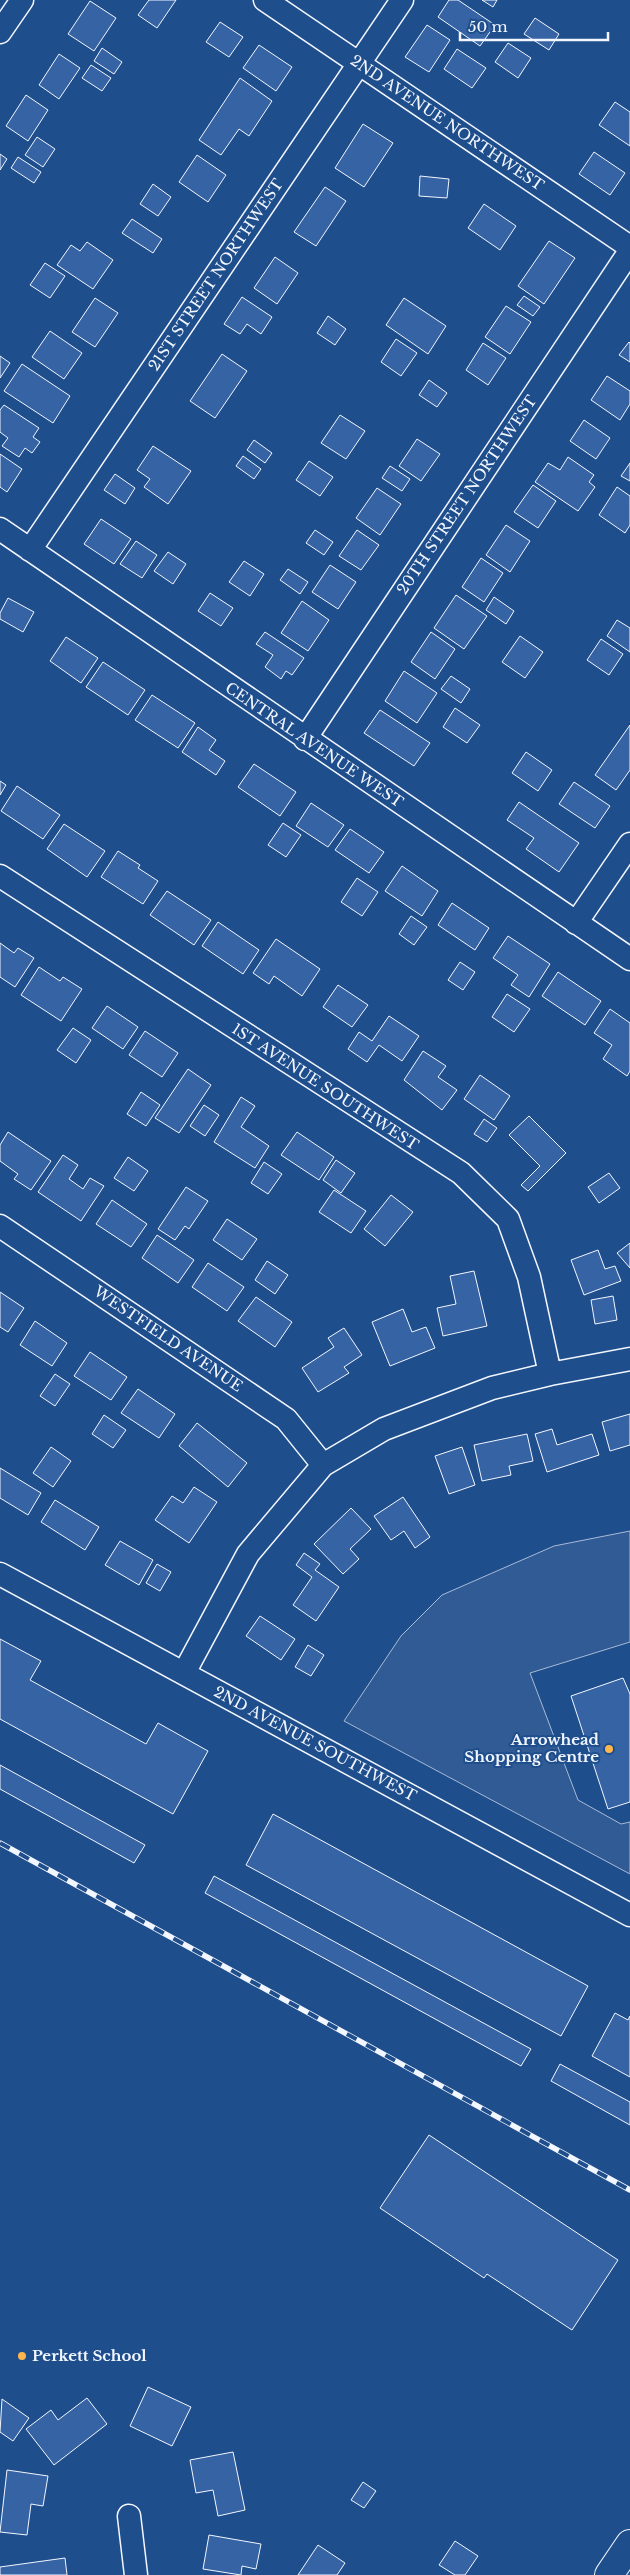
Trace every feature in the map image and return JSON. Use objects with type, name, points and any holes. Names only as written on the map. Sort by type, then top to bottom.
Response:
[{"type":"main road","points":[[609,2575],[630,2544]]},
{"type":"street","points":[[0,32],[22,0]]},
{"type":"street","name":"2ND AVENUE NORTHWEST","points":[[264,0],[630,247]]},
{"type":"street","name":"21ST STREET NORTHWEST","points":[[30,550],[402,0]]},
{"type":"street","name":"20TH STREET NORTHWEST","points":[[305,739],[630,252]]},
{"type":"street","name":"CENTRAL AVENUE WEST","points":[[0,529],[305,739],[630,959]]},
{"type":"street","points":[[576,923],[630,844]]},
{"type":"street","name":"1ST AVENUE SOUTHWEST","points":[[0,876],[460,1173],[508,1219],[529,1277],[550,1374]]},
{"type":"street","name":"WESTFIELD AVENUE","points":[[0,1226],[286,1419],[323,1465]]},
{"type":"street","points":[[184,1673],[248,1554],[323,1465],[384,1429],[492,1388],[550,1374],[630,1359]]},
{"type":"street","name":"2ND AVENUE SOUTHWEST","points":[[0,1574],[630,1915]]},
{"type":"street","points":[[129,2516],[136,2575]]},
{"type":"shaded area","points":[[630,1531],[630,1642],[530,1673],[578,1800],[621,1824],[630,1822],[630,1874],[344,1721],[401,1636],[442,1595],[554,1546]]},
{"type":"building","points":[[149,0],[176,0],[157,28],[138,15]]},
{"type":"building","points":[[449,0],[458,0],[495,25],[480,46],[438,17]]},
{"type":"building","points":[[482,0],[497,0],[493,7]]},
{"type":"building","points":[[90,1],[116,18],[94,51],[68,34]]},
{"type":"building","points":[[535,18],[559,34],[549,50],[524,34]]},
{"type":"building","points":[[220,22],[243,37],[229,57],[206,42]]},
{"type":"building","points":[[427,25],[450,40],[429,72],[405,57]]},
{"type":"building","points":[[508,43],[531,58],[518,78],[495,62]]},
{"type":"building","points":[[259,45],[292,67],[276,91],[243,68]]},
{"type":"building","points":[[102,48],[122,62],[114,74],[94,61]]},
{"type":"building","points":[[457,49],[486,68],[472,88],[444,69]]},
{"type":"building","points":[[59,54],[80,68],[59,99],[39,85]]},
{"type":"building","points":[[91,65],[111,78],[102,91],[82,78]]},
{"type":"building","points":[[240,78],[272,101],[249,136],[239,129],[221,155],[199,140]]},
{"type":"building","points":[[26,95],[48,110],[28,141],[6,126]]},
{"type":"building","points":[[615,102],[630,112],[630,146],[599,125]]},
{"type":"building","points":[[363,124],[393,143],[364,187],[335,168]]},
{"type":"building","points":[[37,137],[55,149],[43,167],[25,155]]},
{"type":"building","points":[[594,152],[625,173],[610,195],[579,174]]},
{"type":"building","points":[[0,154],[7,159],[0,170]]},
{"type":"building","points":[[197,155],[226,175],[208,202],[179,182]]},
{"type":"building","points":[[18,157],[41,172],[34,183],[11,168]]},
{"type":"building","points":[[420,176],[449,179],[447,198],[419,196]]},
{"type":"building","points":[[153,184],[171,197],[158,216],[140,204]]},
{"type":"building","points":[[325,187],[346,201],[316,246],[294,232]]},
{"type":"building","points":[[484,204],[516,226],[500,250],[468,228]]},
{"type":"building","points":[[132,219],[162,239],[153,253],[122,233]]},
{"type":"building","points":[[549,241],[575,258],[544,304],[518,286]]},
{"type":"building","points":[[87,242],[113,260],[93,289],[57,265],[71,245],[80,251]]},
{"type":"building","points":[[275,257],[298,273],[277,304],[254,288]]},
{"type":"building","points":[[45,263],[65,276],[50,298],[30,285]]},
{"type":"building","points":[[524,296],[540,307],[533,316],[517,305]]},
{"type":"building","points":[[242,297],[272,317],[261,334],[247,324],[240,334],[224,324]]},
{"type":"building","points":[[95,298],[118,313],[95,347],[72,332]]},
{"type":"building","points":[[404,298],[446,326],[428,354],[386,325]]},
{"type":"building","points":[[506,306],[531,322],[510,354],[485,337]]},
{"type":"building","points":[[328,316],[346,329],[335,345],[317,333]]},
{"type":"building","points":[[50,331],[82,353],[64,379],[32,357]]},
{"type":"building","points":[[396,339],[417,353],[401,376],[381,362]]},
{"type":"building","points":[[483,343],[506,358],[488,385],[466,370]]},
{"type":"building","points":[[630,343],[630,362],[619,355]]},
{"type":"building","points":[[222,354],[247,371],[215,418],[190,401]]},
{"type":"building","points":[[0,356],[10,363],[0,378]]},
{"type":"building","points":[[22,364],[70,396],[53,423],[4,391]]},
{"type":"building","points":[[607,376],[630,391],[630,404],[620,420],[591,400]]},
{"type":"building","points":[[429,380],[447,393],[437,407],[419,395]]},
{"type":"building","points":[[4,405],[39,428],[33,437],[40,442],[32,453],[25,448],[19,457],[2,446],[8,438],[0,432],[0,410]]},
{"type":"building","points":[[340,415],[365,431],[346,459],[321,443]]},
{"type":"building","points":[[584,420],[610,438],[596,459],[570,441]]},
{"type":"building","points":[[417,439],[440,454],[421,481],[399,466]]},
{"type":"building","points":[[254,440],[272,453],[265,463],[247,450]]},
{"type":"building","points":[[153,446],[191,471],[168,504],[144,487],[150,479],[137,470]]},
{"type":"building","points":[[0,454],[22,469],[7,492],[0,487]]},
{"type":"building","points":[[243,456],[261,469],[254,479],[236,466]]},
{"type":"building","points":[[568,457],[594,475],[589,482],[595,487],[578,511],[535,482],[548,463],[560,470]]},
{"type":"building","points":[[309,461],[333,477],[320,496],[296,480]]},
{"type":"building","points":[[630,463],[630,481],[621,476]]},
{"type":"building","points":[[390,466],[410,479],[402,491],[382,478]]},
{"type":"building","points":[[115,474],[135,488],[125,504],[104,490]]},
{"type":"building","points":[[533,485],[556,501],[538,528],[514,512]]},
{"type":"building","points":[[617,487],[630,496],[630,525],[625,533],[599,515]]},
{"type":"building","points":[[377,488],[401,504],[380,535],[356,518]]},
{"type":"building","points":[[101,519],[131,539],[114,564],[84,544]]},
{"type":"building","points":[[506,525],[530,541],[510,572],[486,555]]},
{"type":"building","points":[[315,530],[333,542],[324,555],[306,543]]},
{"type":"building","points":[[357,530],[379,545],[361,570],[339,556]]},
{"type":"building","points":[[136,541],[157,555],[142,578],[120,564]]},
{"type":"building","points":[[168,552],[186,564],[173,584],[154,571]]},
{"type":"building","points":[[481,558],[503,573],[484,602],[462,587]]},
{"type":"building","points":[[244,561],[264,574],[250,596],[229,582]]},
{"type":"building","points":[[330,565],[356,582],[338,609],[312,592]]},
{"type":"building","points":[[288,569],[308,582],[300,594],[280,580]]},
{"type":"building","points":[[210,593],[233,608],[221,626],[198,611]]},
{"type":"building","points":[[456,595],[487,616],[464,649],[434,628]]},
{"type":"building","points":[[494,597],[514,611],[506,624],[486,610]]},
{"type":"building","points":[[8,598],[34,612],[23,632],[0,619],[0,613]]},
{"type":"building","points":[[302,601],[329,620],[308,651],[281,633]]},
{"type":"building","points":[[617,620],[630,628],[630,652],[607,636]]},
{"type":"building","points":[[265,632],[304,658],[292,675],[286,671],[281,679],[265,667],[273,655],[256,644]]},
{"type":"building","points":[[431,632],[455,649],[435,679],[411,662]]},
{"type":"building","points":[[520,636],[543,652],[525,678],[502,662]]},
{"type":"building","points":[[66,637],[98,658],[81,683],[50,661]]},
{"type":"building","points":[[601,639],[623,654],[609,675],[587,660]]},
{"type":"building","points":[[103,662],[145,690],[128,715],[86,687]]},
{"type":"building","points":[[404,671],[437,693],[417,723],[385,701]]},
{"type":"building","points":[[451,676],[470,689],[461,703],[441,689]]},
{"type":"building","points":[[152,695],[195,723],[178,748],[135,720]]},
{"type":"building","points":[[455,708],[480,725],[467,743],[443,727]]},
{"type":"building","points":[[380,710],[430,743],[414,766],[364,733]]},
{"type":"building","points":[[630,725],[630,770],[616,790],[595,775]]},
{"type":"building","points":[[198,727],[216,740],[209,750],[225,761],[216,775],[182,752]]},
{"type":"building","points":[[526,752],[552,770],[538,791],[512,773]]},
{"type":"building","points":[[254,764],[296,792],[280,816],[238,787]]},
{"type":"building","points":[[0,781],[6,785],[0,795]]},
{"type":"building","points":[[574,782],[610,806],[595,828],[559,804]]},
{"type":"building","points":[[17,786],[60,815],[43,839],[1,811]]},
{"type":"building","points":[[519,802],[579,843],[559,872],[526,849],[534,838],[507,820]]},
{"type":"building","points":[[311,803],[344,825],[328,847],[296,826]]},
{"type":"building","points":[[283,823],[301,835],[286,857],[268,845]]},
{"type":"building","points":[[64,824],[105,851],[87,877],[47,849]]},
{"type":"building","points":[[350,829],[384,852],[369,873],[335,850]]},
{"type":"building","points":[[118,851],[140,865],[138,868],[158,881],[143,904],[101,877]]},
{"type":"building","points":[[402,866],[438,891],[422,916],[385,891]]},
{"type":"building","points":[[357,878],[378,892],[362,916],[341,902]]},
{"type":"building","points":[[167,891],[211,920],[194,945],[150,915]]},
{"type":"building","points":[[452,903],[489,928],[475,950],[438,925]]},
{"type":"building","points":[[411,916],[427,927],[414,945],[399,934]]},
{"type":"building","points":[[218,922],[259,950],[243,974],[202,946]]},
{"type":"building","points":[[508,936],[550,964],[529,997],[511,985],[518,975],[493,958]]},
{"type":"building","points":[[276,939],[320,969],[302,996],[274,976],[269,984],[253,973]]},
{"type":"building","points":[[0,943],[14,953],[18,948],[34,958],[15,987],[0,977]]},
{"type":"building","points":[[460,962],[475,972],[463,990],[448,980]]},
{"type":"building","points":[[39,967],[60,981],[63,977],[82,989],[61,1021],[21,995]]},
{"type":"building","points":[[558,972],[601,1001],[585,1025],[542,996]]},
{"type":"building","points":[[338,985],[368,1005],[352,1027],[323,1007]]},
{"type":"building","points":[[507,994],[530,1009],[514,1032],[492,1017]]},
{"type":"building","points":[[107,1006],[138,1027],[123,1049],[92,1028]]},
{"type":"building","points":[[610,1009],[630,1023],[630,1071],[627,1076],[603,1059],[612,1045],[594,1033]]},
{"type":"building","points":[[389,1016],[419,1036],[402,1061],[379,1045],[367,1062],[348,1049],[359,1032],[372,1041]]},
{"type":"building","points":[[73,1028],[91,1040],[76,1063],[57,1050]]},
{"type":"building","points":[[145,1031],[178,1053],[162,1077],[129,1055]]},
{"type":"building","points":[[423,1051],[446,1066],[438,1077],[457,1090],[442,1110],[404,1080]]},
{"type":"building","points":[[188,1069],[211,1085],[179,1133],[155,1118]]},
{"type":"building","points":[[480,1075],[510,1096],[494,1120],[464,1099]]},
{"type":"building","points":[[141,1092],[160,1105],[146,1126],[127,1114]]},
{"type":"building","points":[[241,1097],[255,1106],[241,1127],[269,1146],[255,1168],[214,1142]]},
{"type":"building","points":[[204,1105],[219,1115],[205,1136],[190,1126]]},
{"type":"building","points":[[529,1116],[566,1153],[528,1191],[521,1185],[540,1166],[509,1135]]},
{"type":"building","points":[[484,1119],[497,1128],[487,1142],[474,1134]]},
{"type":"building","points":[[8,1132],[51,1161],[31,1190],[14,1179],[18,1174],[0,1161],[0,1145]]},
{"type":"building","points":[[297,1132],[334,1157],[319,1180],[281,1155]]},
{"type":"building","points":[[63,1155],[78,1165],[69,1179],[83,1189],[90,1178],[104,1186],[81,1221],[38,1192]]},
{"type":"building","points":[[128,1157],[148,1171],[134,1191],[114,1178]]},
{"type":"building","points":[[336,1160],[355,1173],[341,1193],[323,1180]]},
{"type":"building","points":[[264,1162],[282,1174],[268,1194],[251,1183]]},
{"type":"building","points":[[609,1173],[620,1188],[599,1203],[588,1187]]},
{"type":"building","points":[[186,1187],[208,1201],[189,1229],[185,1226],[175,1240],[158,1229]]},
{"type":"building","points":[[334,1190],[366,1211],[351,1233],[319,1212]]},
{"type":"building","points":[[391,1195],[413,1212],[385,1246],[364,1229]]},
{"type":"building","points":[[112,1200],[147,1224],[131,1247],[96,1224]]},
{"type":"building","points":[[227,1219],[257,1239],[242,1260],[213,1240]]},
{"type":"building","points":[[157,1235],[194,1260],[178,1283],[142,1258]]},
{"type":"building","points":[[630,1243],[630,1268],[617,1253]]},
{"type":"building","points":[[598,1250],[605,1269],[615,1266],[621,1281],[584,1295],[571,1260]]},
{"type":"building","points":[[267,1261],[288,1275],[275,1294],[255,1280]]},
{"type":"building","points":[[208,1263],[244,1287],[227,1311],[192,1287]]},
{"type":"building","points":[[474,1271],[487,1326],[443,1336],[437,1308],[456,1304],[450,1276]]},
{"type":"building","points":[[0,1292],[24,1308],[8,1332],[0,1327]]},
{"type":"building","points":[[613,1296],[617,1320],[595,1324],[591,1300]]},
{"type":"building","points":[[256,1297],[292,1322],[275,1347],[238,1321]]},
{"type":"building","points":[[403,1309],[412,1332],[426,1327],[435,1348],[390,1366],[372,1322]]},
{"type":"building","points":[[35,1321],[67,1343],[52,1366],[20,1345]]},
{"type":"building","points":[[344,1328],[362,1355],[344,1367],[349,1373],[318,1392],[302,1368],[334,1347],[328,1338]]},
{"type":"building","points":[[90,1352],[127,1377],[111,1400],[74,1376]]},
{"type":"building","points":[[55,1374],[70,1384],[55,1406],[40,1396]]},
{"type":"building","points":[[138,1389],[175,1414],[159,1438],[121,1413]]},
{"type":"building","points":[[630,1414],[630,1445],[610,1451],[602,1422]]},
{"type":"building","points":[[104,1415],[126,1430],[113,1448],[92,1434]]},
{"type":"building","points":[[197,1423],[247,1463],[228,1487],[179,1446]]},
{"type":"building","points":[[552,1429],[557,1445],[592,1434],[599,1455],[547,1472],[535,1434]]},
{"type":"building","points":[[527,1434],[533,1461],[509,1466],[511,1475],[482,1481],[474,1445]]},
{"type":"building","points":[[51,1447],[71,1461],[53,1487],[33,1473]]},
{"type":"building","points":[[462,1447],[475,1485],[449,1494],[435,1456]]},
{"type":"building","points":[[0,1468],[41,1493],[28,1515],[0,1498]]},
{"type":"building","points":[[194,1487],[217,1502],[189,1543],[155,1520],[172,1496],[183,1503]]},
{"type":"building","points":[[403,1497],[430,1537],[415,1548],[404,1531],[391,1540],[374,1516]]},
{"type":"building","points":[[55,1500],[99,1527],[85,1550],[41,1522]]},
{"type":"building","points":[[351,1508],[371,1529],[350,1549],[359,1559],[343,1574],[314,1544]]},
{"type":"building","points":[[120,1541],[153,1560],[139,1585],[105,1565]]},
{"type":"building","points":[[304,1553],[320,1564],[315,1570],[339,1587],[316,1621],[293,1605],[312,1577],[296,1565]]},
{"type":"building","points":[[157,1564],[171,1572],[160,1591],[146,1583]]},
{"type":"building","points":[[260,1616],[295,1639],[281,1660],[246,1636]]},
{"type":"building","points":[[0,1639],[41,1661],[30,1680],[146,1744],[158,1723],[208,1751],[173,1814],[0,1719]]},
{"type":"building","points":[[308,1645],[324,1655],[311,1676],[295,1667]]},
{"type":"building","name":"Arrowhead Shopping Centre","points":[[623,1678],[630,1694],[630,1802],[608,1809],[571,1696]]},
{"type":"building","points":[[0,1765],[145,1845],[134,1863],[0,1789]]},
{"type":"building","points":[[273,1814],[588,1986],[561,2036],[246,1865]]},
{"type":"building","points":[[214,1876],[531,2049],[521,2066],[205,1893]]},
{"type":"building","points":[[615,2013],[628,2020],[630,2016],[630,2077],[592,2056]]},
{"type":"building","points":[[560,2064],[630,2102],[630,2125],[551,2081]]},
{"type":"building","points":[[429,2135],[618,2260],[572,2330],[487,2274],[484,2278],[380,2208]]},
{"type":"building","points":[[148,2387],[191,2407],[172,2446],[130,2426]]},
{"type":"building","points":[[87,2398],[107,2424],[54,2465],[26,2429],[51,2410],[58,2420]]},
{"type":"building","points":[[2,2399],[29,2418],[13,2441],[0,2432]]},
{"type":"building","points":[[233,2452],[245,2510],[218,2516],[213,2490],[196,2493],[190,2460]]},
{"type":"building","points":[[7,2470],[48,2476],[43,2506],[31,2504],[27,2535],[0,2532]]},
{"type":"building","points":[[363,2482],[376,2491],[364,2508],[351,2500]]},
{"type":"building","points":[[209,2535],[261,2544],[256,2569],[242,2566],[241,2575],[203,2569]]},
{"type":"building","points":[[455,2541],[478,2556],[465,2575],[455,2575],[439,2565]]},
{"type":"building","points":[[318,2545],[345,2563],[337,2575],[298,2575]]},
{"type":"building","points":[[65,2558],[67,2575],[0,2575],[0,2567]]},
{"type":"railway","points":[[0,1843],[630,2190]]},
{"type":"place","name":"Arrowhead Shopping Centre","points":[[609,1749]]},
{"type":"place","name":"Perkett School","points":[[22,2356]]}]
